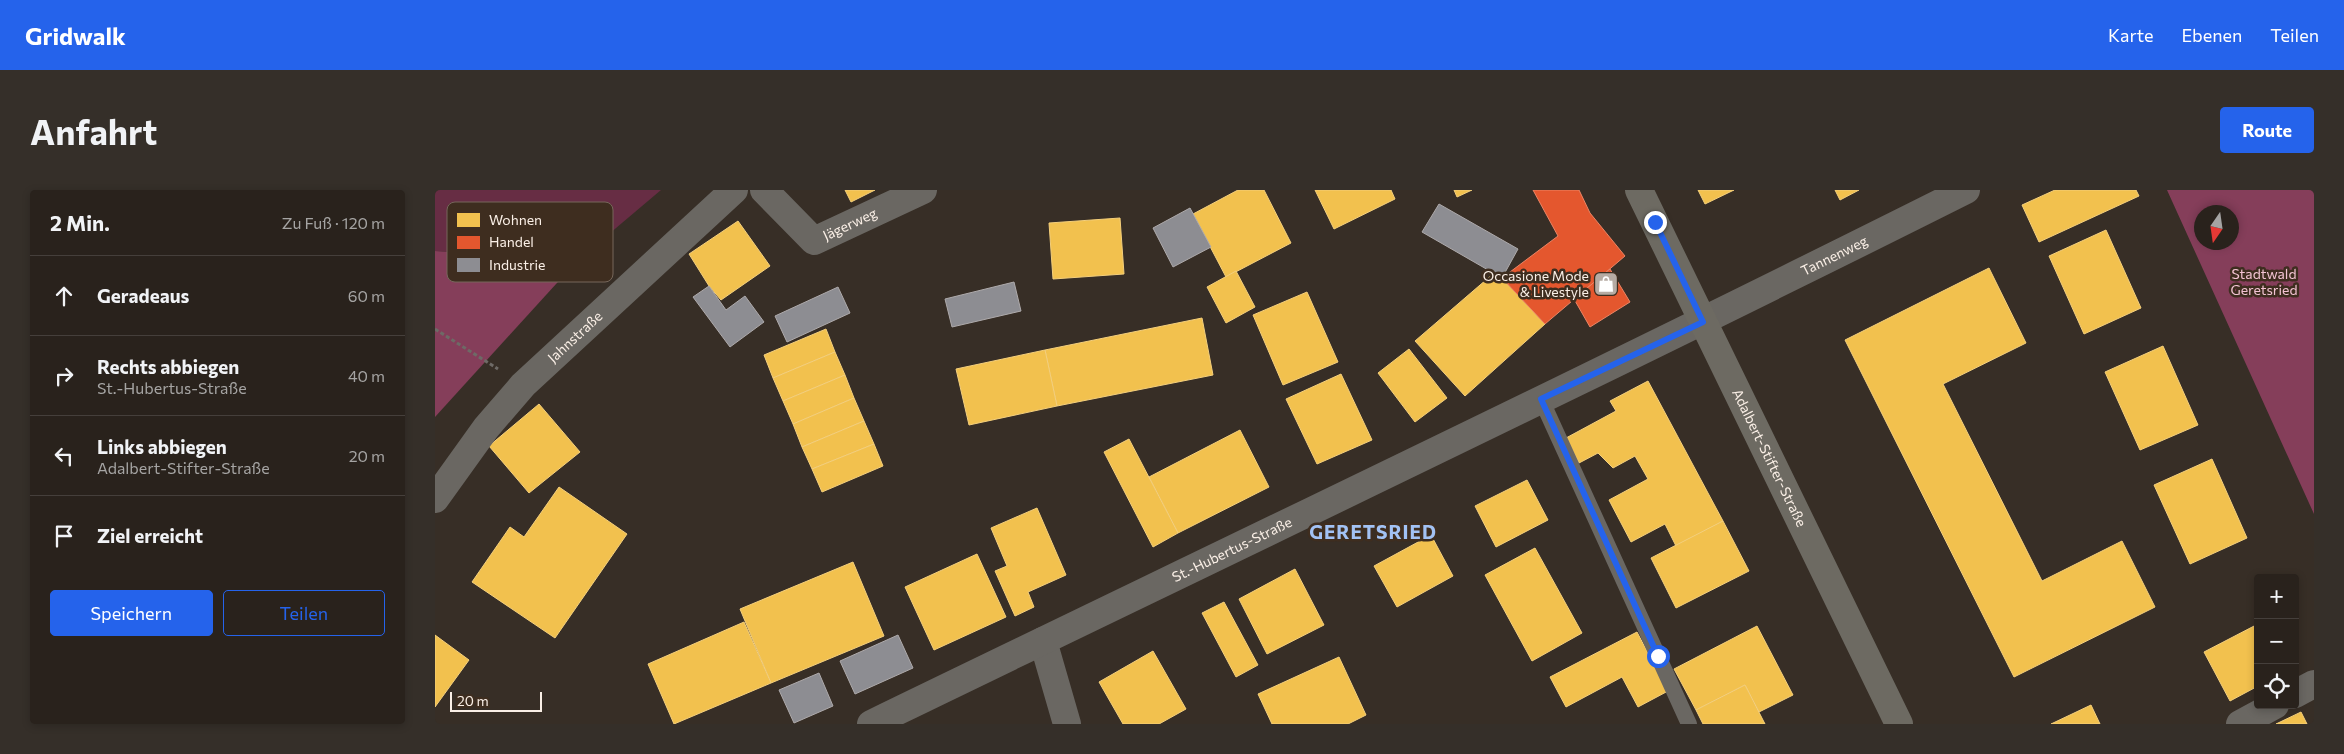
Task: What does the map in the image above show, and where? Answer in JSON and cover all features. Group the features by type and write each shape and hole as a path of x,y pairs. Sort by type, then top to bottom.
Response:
{"street":[{"name":"Jahnstraße","path":"435,499 486,428 523,385 733,190"},
{"name":"Jägerweg","path":"764,190 814,241 923,190"},
{"name":"Adalbert-Stifter-Straße","path":"1639,190 1899,724"},
{"name":"Tannenweg","path":"1703,322 1966,190"},
{"name":"St.-Hubertus-Straße","path":"871,724 1703,322"},
{"path":"1043,641 1067,724"},
{"path":"2299,692 2314,684"},
{"path":"2240,724 2268,709"}],"lane":[{"path":"1541,399 1689,724"}],"path":[{"path":"435,329 523,385"}],"shaded area":[{"path":"435,190 661,190 613,231 613,202 447,202 447,252 435,251"}],"green space":[{"name":"Stadtwald Geretsried","path":"2167,190 2314,190 2314,514 2194,250 2239,250 2239,205 2194,205 2194,250"},
{"path":"435,251 447,252 447,282 558,282 435,417"}],"building: Wohnen":[{"path":"845,190 875,190 851,202"},
{"path":"1238,190 1264,190 1291,243 1226,277 1193,214"},
{"path":"1315,190 1391,190 1395,199 1334,229"},
{"path":"1454,190 1472,190 1457,197"},
{"path":"1698,190 1734,190 1705,204"},
{"path":"1835,190 1859,190 1840,200"},
{"path":"2055,190 2136,190 2139,196 2039,242 2022,205"},
{"path":"1120,218 1124,274 1053,279 1049,223"},
{"path":"738,221 770,266 721,300 709,286 689,254"},
{"path":"2106,230 2141,308 2084,334 2049,256"},
{"path":"1989,268 2026,343 1943,384 2042,581 2122,541 2155,607 2014,677 1845,340"},
{"path":"1236,271 1255,307 1226,323 1207,287"},
{"path":"1494,273 1502,278 1545,324 1465,396 1415,341"},
{"path":"1307,292 1338,362 1283,385 1253,315"},
{"path":"1202,318 1213,375 1057,406 1045,350"},
{"path":"826,329 835,352 773,378 764,355"},
{"path":"2163,346 2198,425 2140,450 2105,372"},
{"path":"1409,349 1447,398 1415,422 1378,373"},
{"path":"1045,350 1057,406 969,425 956,369"},
{"path":"835,352 845,375 783,401 773,378"},
{"path":"1341,374 1372,440 1317,464 1286,399"},
{"path":"845,375 854,398 793,424 783,401"},
{"path":"1648,381 1723,521 1676,546 1665,524 1631,542 1609,500 1648,479 1635,456 1613,468 1598,453 1579,463 1566,438 1616,411 1610,401"},
{"path":"854,398 864,421 802,447 793,424"},
{"path":"539,404 580,452 529,493 489,446"},
{"path":"864,421 874,444 812,469 802,447"},
{"path":"1240,430 1269,487 1178,533 1149,477"},
{"path":"1129,439 1178,533 1153,547 1104,452"},
{"path":"874,444 883,466 822,492 812,469"},
{"path":"2212,459 2247,538 2190,564 2154,485"},
{"path":"1527,480 1548,520 1496,547 1475,506"},
{"path":"559,487 627,534 555,638 472,582 510,527 524,537"},
{"path":"1037,508 1066,575 1028,592 1034,607 1015,616 995,571 1007,566 991,528"},
{"path":"1723,521 1749,571 1676,608 1651,558"},
{"path":"1431,535 1453,576 1397,607 1374,566"},
{"path":"1535,548 1582,633 1532,661 1485,575"},
{"path":"977,554 1006,617 934,650 905,587"},
{"path":"853,562 884,636 771,683 740,609"},
{"path":"1295,569 1324,625 1267,654 1239,599"},
{"path":"1224,602 1258,665 1236,677 1202,613"},
{"path":"744,622 771,683 674,724 648,664"},
{"path":"1757,626 1793,695 1759,712 1745,685 1696,710 1674,669"},
{"path":"2254,626 2254,688 2230,701 2204,652"},
{"path":"1637,632 1668,691 1638,707 1622,677 1566,707 1550,677"},
{"path":"435,635 469,660 435,707"},
{"path":"1153,651 1186,709 1159,724 1123,724 1099,682"},
{"path":"1339,657 1366,715 1348,724 1272,724 1258,694"},
{"path":"1745,685 1765,724 1703,724 1696,710"},
{"path":"2091,705 2100,724 2051,724"},
{"path":"2301,712 2307,724 2276,724"}],"building: Handel":[{"path":"1533,190 1579,190 1590,213 1625,256 1545,324 1502,278 1558,236"},
{"name":"Occasione Mode & Livestyle","path":"1610,269 1630,302 1590,327 1574,299"}],"building: Industrie":[{"path":"1439,204 1518,249 1502,278 1422,232"},
{"path":"1190,208 1211,247 1173,267 1153,228"},
{"path":"1014,282 1021,311 952,327 945,299"},
{"path":"709,286 726,310 745,296 764,322 730,347 693,297"},
{"path":"838,287 850,313 787,342 775,316"},
{"path":"898,635 913,668 855,694 840,661"},
{"path":"819,673 833,706 794,723 779,690"}],"place":[{"name":"Occasione Mode & Livestyle","path":"1606,284"}],"district":[{"name":"GERETSRIED","path":"1373,532"}],"route":[{"path":"1655,222 1703,322 1541,399 1658,656"}]}
